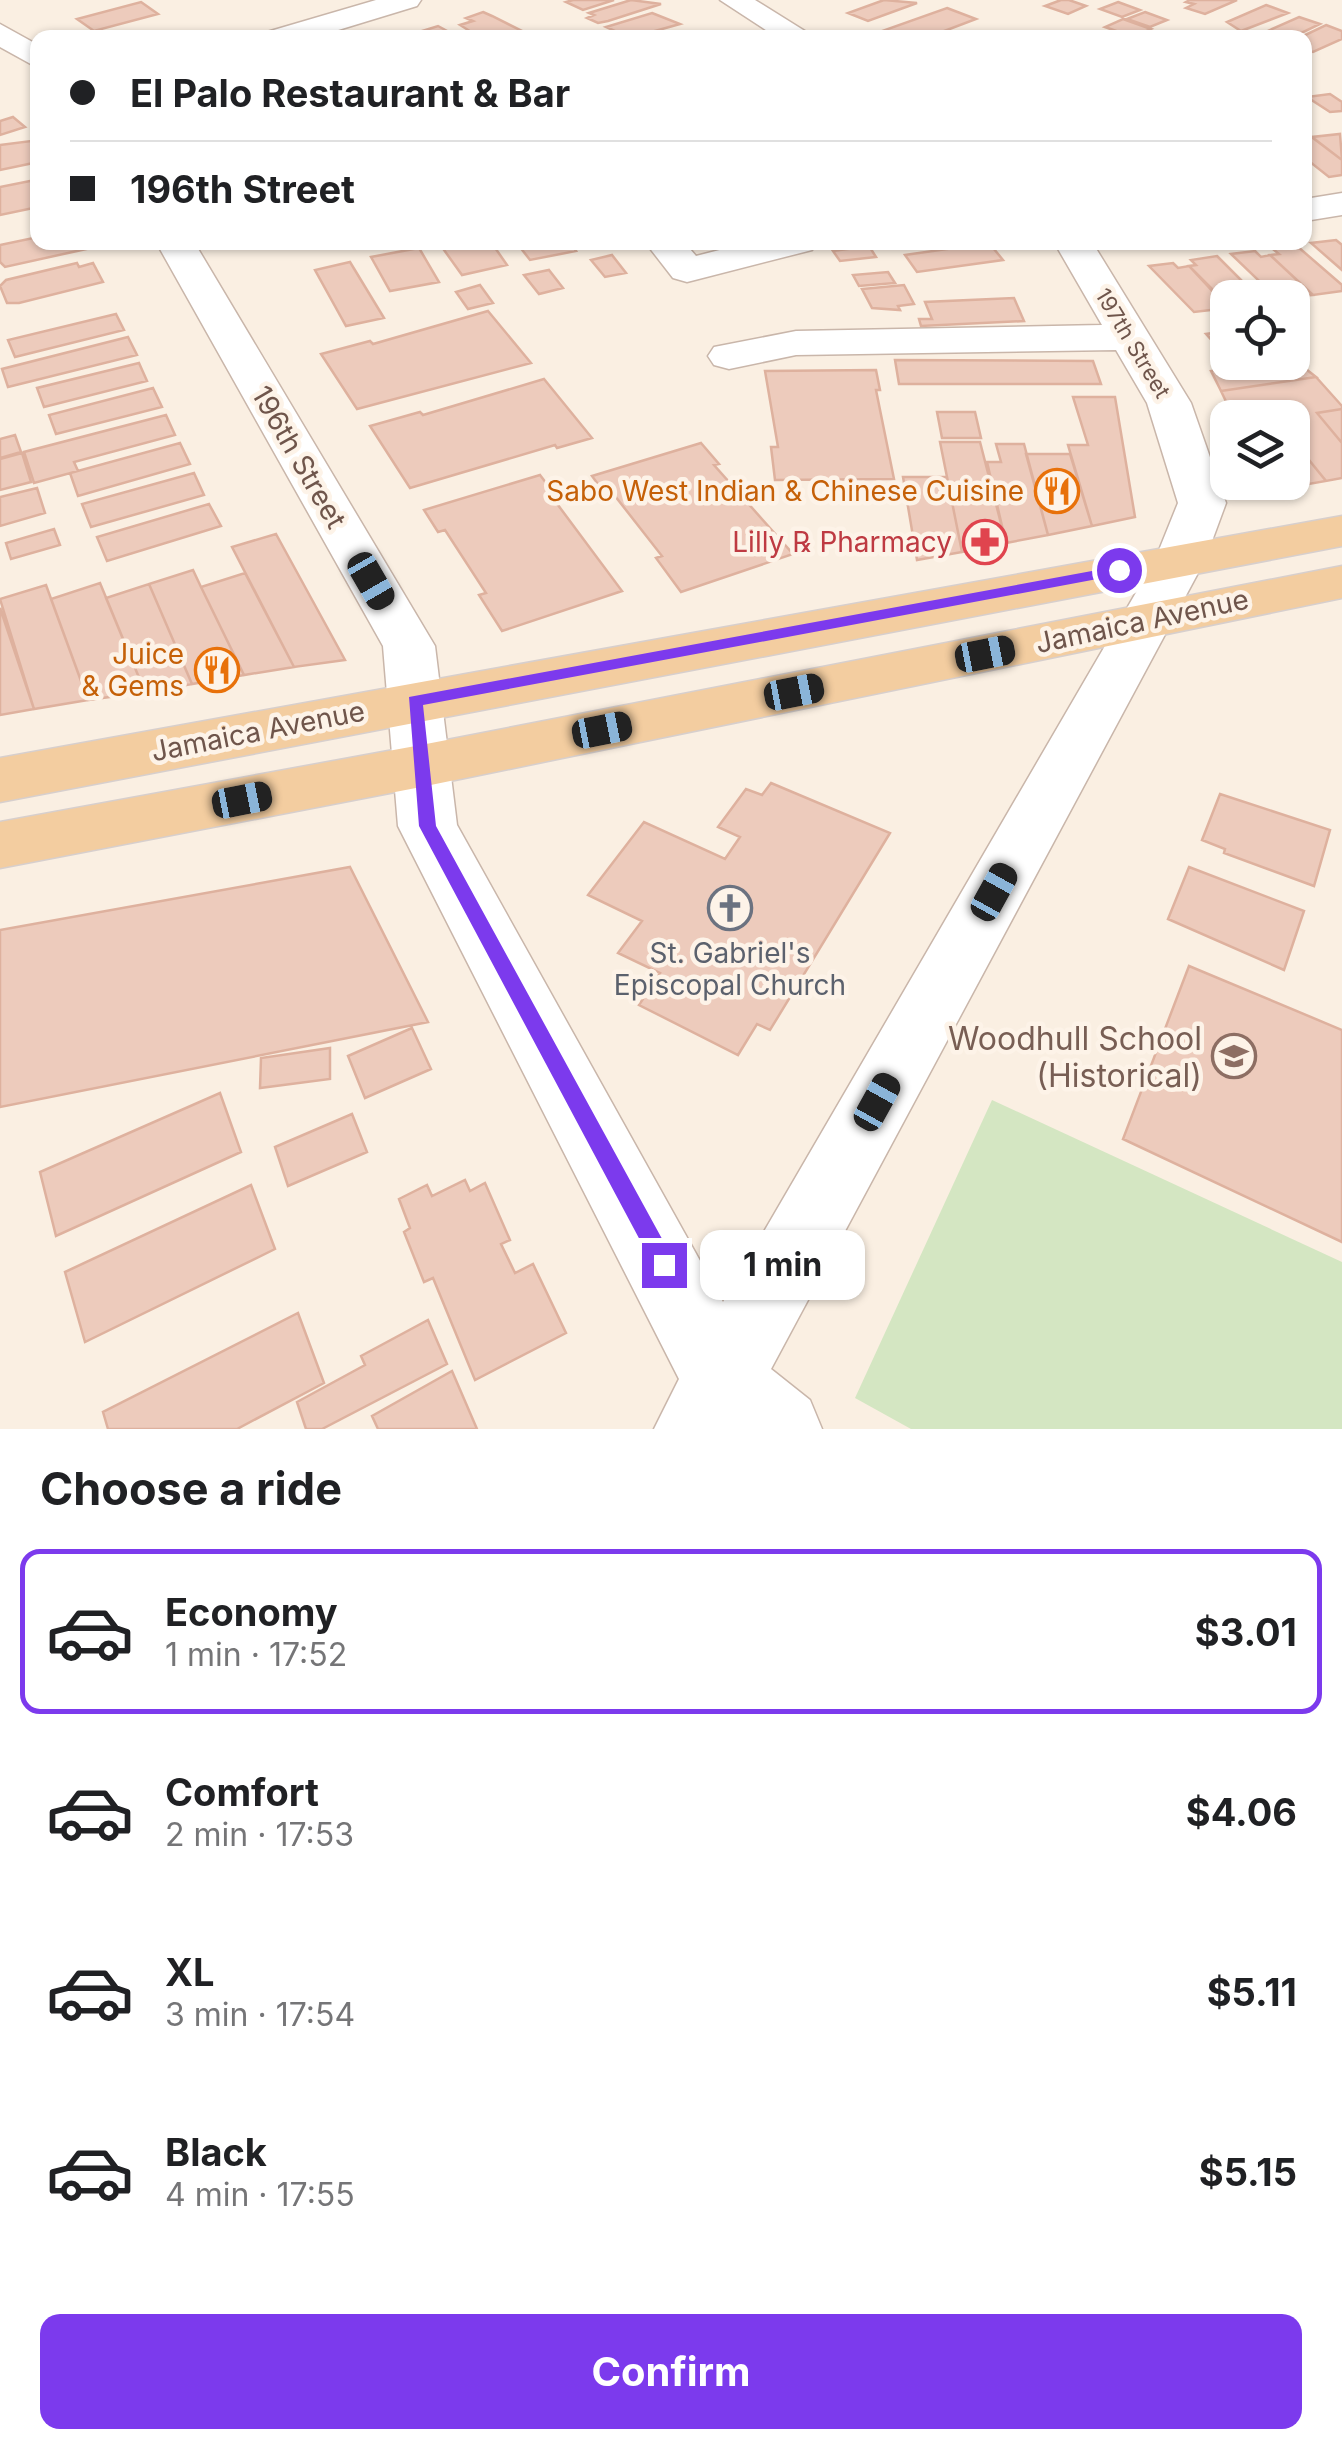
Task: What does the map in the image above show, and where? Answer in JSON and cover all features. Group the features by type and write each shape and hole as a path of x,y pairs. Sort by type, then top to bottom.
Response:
{"main road":[{"name":"Jamaica Avenue","path":"0,780 1342,530"},
{"name":"Jamaica Avenue","path":"0,845 421,766 1342,582"}],"street":[{"path":"305,30 407,0"},
{"path":"734,0 787,30"},
{"path":"0,33 30,54"},
{"path":"1312,209 1342,204"},
{"name":"196th Street","path":"191,250 409,646 428,826 651,1240 708,1405"},
{"path":"670,250 687,270 767,250"},
{"name":"197th Street","path":"708,1405 1180,560 1202,503 1169,403 1078,250"},
{"path":"728,356 796,342 1130,337"},
{"path":"708,1405 781,1429"}],"green space":[{"path":"992,1100 1342,1262 1342,1429 911,1429 855,1398"}],"building":[{"path":"614,0 583,10 566,2"},
{"path":"631,0 661,4 598,23 587,18 594,15 589,13"},
{"path":"884,0 917,3 868,21 848,13"},
{"path":"1061,0 1086,6 1068,14 1045,6"},
{"path":"1237,0 1205,14 1186,8 1194,4 1186,2"},
{"path":"141,2 158,14 98,30 77,19"},
{"path":"1118,2 1140,10 1122,17 1100,9"},
{"path":"1266,5 1288,13 1244,30 1227,22"},
{"path":"947,8 976,19 947,30 885,30"},
{"path":"483,12 520,30 468,30 460,25 473,21 466,18"},
{"path":"1145,12 1167,20 1150,27 1127,19"},
{"path":"652,13 680,24 659,30 606,27"},
{"path":"1299,17 1320,24 1308,30 1270,30"},
{"path":"1123,19 1151,29 1113,30 1105,27"},
{"path":"1326,25 1342,31 1342,39 1313,52 1312,32"},
{"path":"1330,94 1342,102 1342,111 1330,112 1312,96"},
{"path":"13,117 25,127 0,135 0,121"},
{"path":"1340,134 1342,160 1312,137"},
{"path":"1312,137 1342,160 1342,175 1329,177 1312,164"},
{"path":"30,141 30,164 0,170 0,145"},
{"path":"30,181 30,209 0,215 0,187"},
{"path":"30,239 30,250 82,250 5,267 0,262 0,245"},
{"path":"1336,240 1342,245 1342,270 1312,244"},
{"path":"420,250 439,282 390,291 371,257"},
{"path":"444,250 497,250 507,265 462,275"},
{"path":"522,250 576,251 530,260"},
{"path":"872,250 876,257 840,261 833,251"},
{"path":"940,250 995,250 1003,260 917,272 905,255"},
{"path":"1274,250 1302,250 1342,285 1342,291 1313,295 1310,280 1297,280 1270,255 1279,254"},
{"path":"1255,251 1261,257 1270,255 1297,280 1258,280 1231,254"},
{"path":"612,255 626,273 605,277 591,260"},
{"path":"1217,256 1241,280 1210,280 1210,287 1189,266 1196,265 1191,260"},
{"path":"350,262 384,318 346,326 315,270"},
{"path":"77,263 79,267 93,263 103,282 7,303 0,286 6,280"},
{"path":"1149,266 1189,266 1210,289 1210,310 1194,312"},
{"path":"549,270 563,288 539,294 524,275"},
{"path":"888,272 895,283 859,286 853,275"},
{"path":"480,285 493,303 468,309 456,292"},
{"path":"904,285 914,304 898,306 900,310 872,308 862,289"},
{"path":"1014,298 1024,321 921,326 919,319 932,319 925,302"},
{"path":"488,311 531,363 357,409 321,354 370,341 373,344"},
{"path":"116,314 124,330 15,357 8,340"},
{"path":"128,337 137,355 8,387 2,369"},
{"path":"895,360 1093,361 1101,384 899,384"},
{"path":"139,363 147,381 44,407 37,388"},
{"path":"876,370 880,390 876,390 894,479 775,480 771,447 778,447 765,371"},
{"path":"1316,377 1342,406 1317,413 1342,443 1342,478 1326,481 1310,461 1310,400 1225,400 1221,391"},
{"path":"544,379 592,438 557,448 555,445 410,488 370,426 420,412 423,415"},
{"path":"1216,380 1296,380 1221,391"},
{"path":"153,388 162,407 56,434 49,415"},
{"path":"1073,397 1115,397 1135,517 1092,526 1068,445 1088,445"},
{"path":"1342,409 1342,443 1317,413"},
{"path":"937,412 975,412 981,438 942,438"},
{"path":"166,415 175,435 74,462 78,471 34,483 24,452"},
{"path":"15,435 21,452 0,458 0,439"},
{"path":"940,442 980,442 1006,543 962,552"},
{"path":"180,443 190,464 78,496 70,473"},
{"path":"701,443 719,464 714,465 793,554 681,592 656,558 662,556 615,496 608,498 592,476"},
{"path":"996,444 1024,444 1048,535 1006,543 987,462 1001,462"},
{"path":"22,453 31,482 0,490 0,459"},
{"path":"1026,454 1070,454 1092,526 1048,535"},
{"path":"1310,461 1326,481 1310,484"},
{"path":"194,473 204,495 91,527 82,504"},
{"path":"540,475 622,591 502,631 479,595 486,593 445,530 438,532 424,510"},
{"path":"903,477 947,477 962,552 917,560"},
{"path":"37,488 45,513 0,526 0,497"},
{"path":"209,504 221,526 107,561 97,537"},
{"path":"54,529 60,545 11,559 6,543"},
{"path":"276,534 345,660 294,667 232,547"},
{"path":"193,570 244,675 192,684 149,584"},
{"path":"245,573 294,667 244,675 201,587"},
{"path":"100,583 145,692 88,700 51,599"},
{"path":"149,584 192,684 145,692 106,598"},
{"path":"46,585 88,700 34,709 0,599"},
{"path":"0,608 34,709 0,715"},
{"name":"St. Gabriel's Episcopal Church","path":"771,783 890,833 770,1030 757,1024 738,1055 639,1005 660,973 618,953 642,921 588,895 644,822 725,859 740,837 718,827 746,789 762,795"},
{"path":"1220,794 1330,830 1314,886 1224,853 1225,849 1202,840"},
{"path":"350,867 428,1022 0,1107 0,930"},
{"path":"1189,867 1304,911 1284,970 1168,919"},
{"path":"1189,966 1342,1030 1342,1242 1123,1139"},
{"path":"412,1028 431,1069 365,1098 348,1056"},
{"path":"330,1048 330,1079 260,1088 261,1058"},
{"path":"220,1093 241,1152 56,1236 40,1172"},
{"path":"352,1114 367,1152 288,1186 275,1147"},
{"path":"465,1180 470,1191 485,1183 510,1240 501,1244 515,1273 533,1264 566,1333 475,1380 433,1278 424,1282 404,1232 410,1228 399,1199 427,1185 432,1196"},
{"path":"251,1185 275,1249 85,1342 65,1272"},
{"path":"298,1313 324,1383 237,1429 108,1429 103,1412"},
{"path":"428,1320 447,1364 322,1429 306,1429 297,1402 365,1365 361,1356"},
{"path":"452,1371 477,1429 378,1429 372,1416"}],"place":[{"name":"Sabo West Indian & Chinese Cuisine","path":"1057,491"},
{"name":"Lilly ℞ Pharmacy","path":"985,542"},
{"name":"Juice & Gems","path":"217,670"},
{"name":"St. Gabriel's Episcopal Church","path":"730,908"},
{"name":"Woodhull School (Historical)","path":"1234,1056"}],"route":[{"path":"664,1265 428,826 414,701 1119,570"}]}
